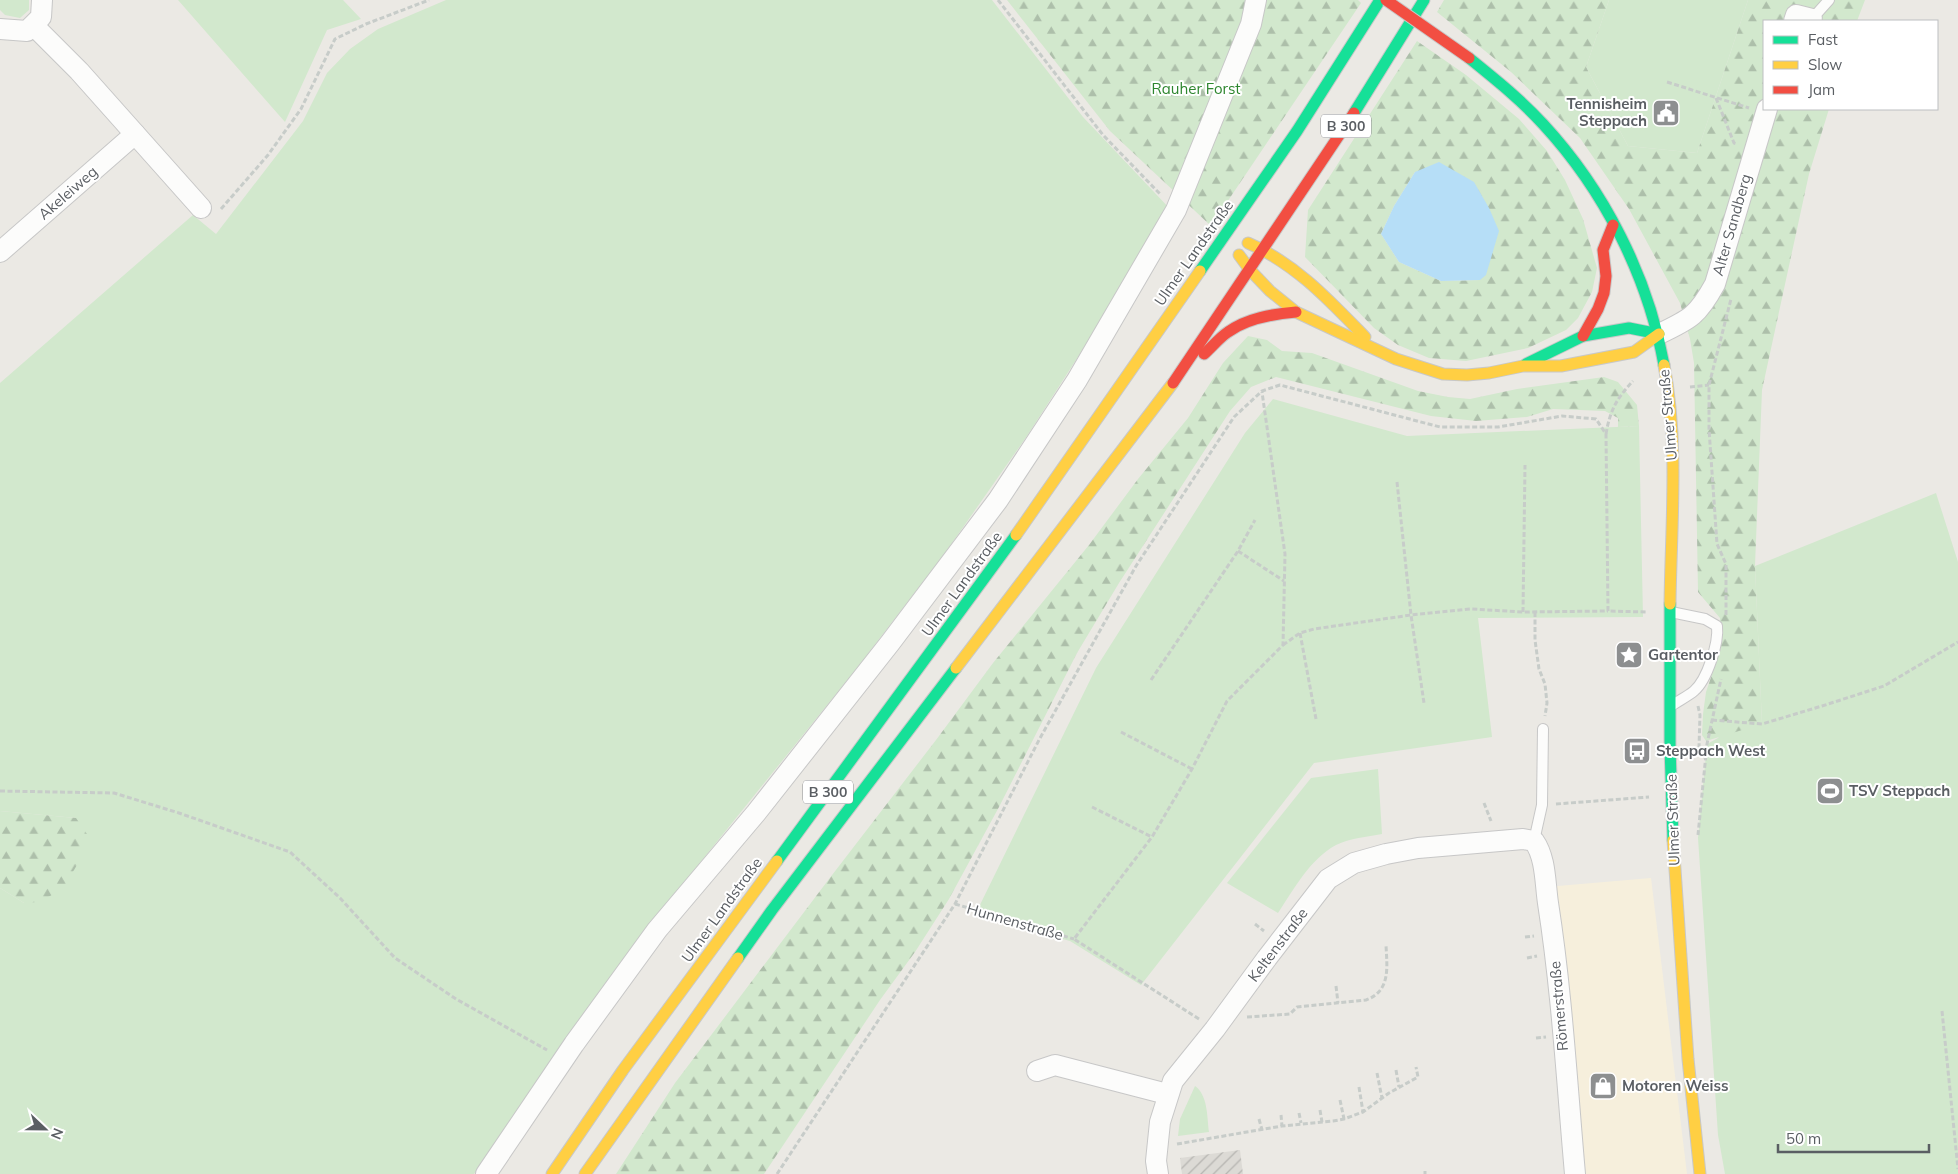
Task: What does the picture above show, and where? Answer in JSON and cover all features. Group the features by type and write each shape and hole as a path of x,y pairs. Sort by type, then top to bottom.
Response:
{"main road":[{"name":"Ulmer Landstraße","path":"552,1174 623,1070 1003,554 1297,131 1380,0"},
{"name":"Ulmer Straße","path":"1386,0 1501,83 1551,132 1593,188 1667,330 1666,372 1673,480 1670,612 1670,751 1675,892 1692,1114 1700,1174"},
{"name":"B 300","path":"584,1174 772,910 1173,382 1347,123 1424,0"},
{"path":"1583,336 1598,309 1604,293 1606,276 1603,250 1613,225"},
{"path":"1225,235 1264,249 1299,273 1375,348"},
{"path":"1225,235 1250,270 1270,291 1296,312 1420,368 1443,374 1467,375 1489,373 1523,366 1561,366 1634,352 1667,330"},
{"path":"1173,382 1230,331 1252,320 1274,314 1296,312"},
{"path":"1523,366 1583,336 1629,328 1667,330"}],"street":[{"path":"0,29 27,31 34,26 40,17 42,0"},
{"path":"486,1174 563,1060 657,930 756,813 890,643 998,500 1077,380 1176,210 1251,24 1256,0"},
{"path":"34,26 79,71 201,208"},
{"name":"Alter Sandberg","path":"1667,330 1685,322 1703,306 1715,284 1759,109"},
{"name":"Akeleiweg","path":"0,252 135,134"},
{"name":"Keltenstraße","path":"1158,1174 1156,1147 1167,1094 1173,1080 1229,1011 1328,879 1354,863 1418,848 1523,839 1534,841"},
{"name":"Römerstraße","path":"1534,841 1540,850 1553,934 1575,1174"},
{"path":"1037,1071 1055,1065 1167,1094"}],"lane":[{"path":"1803,20 1829,0"},
{"path":"1670,612 1711,622 1717,626 1718,637 1712,659 1695,690 1671,706"},
{"path":"1534,841 1542,805 1543,729"}],"path":[{"path":"201,208 211,218 268,155 301,110 335,40 366,24 429,0"},
{"path":"998,0 1103,135 1176,210"},
{"path":"1667,82 1716,98 1759,109"},
{"path":"1716,98 1734,143"},
{"path":"1608,611 1606,434 1609,415 1624,391 1633,381"},
{"path":"777,1174 955,904 1039,740 1136,566 1234,418 1262,391 1280,385 1440,427 1498,428 1562,416 1596,419 1606,434"},
{"path":"1262,391 1285,554 1283,645"},
{"path":"1524,465 1524,612"},
{"path":"1397,482 1411,615 1424,703"},
{"path":"1151,680 1238,551 1255,520"},
{"path":"1238,551 1284,581"},
{"path":"1074,939 1152,837 1192,769 1227,701 1283,645 1300,633 1314,629 1411,615 1471,609 1524,612 1670,612"},
{"path":"1535,612 1538,668 1545,684 1547,702 1543,729"},
{"path":"1300,633 1316,719"},
{"path":"1712,720 1762,724 1884,686 1958,642"},
{"path":"1121,732 1192,769"},
{"path":"0,790 114,793 179,813 290,852 340,898 396,958 456,999 563,1060"},
{"path":"1542,805 1702,795"},
{"path":"1092,807 1152,837"},
{"name":"Hunnenstraße","path":"955,904 1074,939 1215,1029"},
{"path":"1229,1011 1240,1018 1290,1014 1297,1007 1366,1000 1379,993 1387,975 1386,945"},
{"path":"1336,986 1338,1003"},
{"path":"1942,1011 1958,1169"},
{"path":"1156,1147 1301,1123 1344,1119 1363,1112 1399,1087 1418,1078 1416,1067"},
{"path":"1396,1070 1399,1087"},
{"path":"1377,1073 1382,1098"},
{"path":"1359,1087 1363,1112"},
{"path":"1340,1100 1344,1119"},
{"path":"1320,1110 1322,1122"},
{"path":"1299,1113 1301,1123"},
{"path":"1281,1115 1282,1126"},
{"path":"1259,1119 1262,1130"}],"shaded area":[{"path":"1651,878 1687,1174 1575,1174 1546,887"},
{"path":"1240,1150 1243,1174 1182,1174 1180,1158"}],"green space":[{"path":"0,0 29,0 29,10 20,18 5,15 0,10"},
{"path":"178,0 343,0 361,19 327,30 285,122"},
{"path":"446,0 992,0 1083,117 1172,211 1027,436 945,553 857,668 674,895 558,1053 474,1174 0,1174 0,888 24,903 76,818 0,811 0,383 193,215 216,234 303,121 327,73 350,49 378,29"},
{"name":"Rauher Forst","path":"1007,0 1358,0 1361,3 1211,226 1110,131"},
{"path":"1444,0 1609,0 1586,67 1628,146 1697,153 1748,0 1865,0 1857,20 1763,20 1763,110 1829,110 1809,174 1762,390 1755,566 1762,724 1706,741 1702,735 1706,692 1721,648 1720,618 1698,592 1694,363 1690,339 1680,303 1629,209 1580,138 1511,72 1437,12"},
{"path":"1609,0 1748,0 1697,153 1628,146 1586,67"},
{"path":"1417,41 1466,75 1519,119 1547,151 1565,180 1583,219 1597,268 1592,292 1578,318 1566,330 1528,348 1466,361 1429,358 1398,345 1374,328 1305,257 1308,210","holes":["1415,172 1480,280 1441,281 1399,262 1381,234 1394,206"]},
{"path":"1248,336 1267,340 1282,351 1312,353 1418,391 1448,397 1470,399 1517,389 1604,377 1618,382 1637,405 1639,426 1618,427 1618,418 1605,411 1553,409 1527,417 1476,421 1431,416 1276,377 1251,387 1230,411 1119,583 1077,653 999,807 949,899 764,1174 616,1174 675,1083 993,663 1089,545 1138,479 1188,418 1223,363"},
{"path":"1273,399 1407,436 1639,426 1643,617 1478,618 1492,737 1314,763 1141,985 1070,941 975,915 1096,668 1245,433"},
{"name":"TSV Steppach","path":"1936,493 1958,562 1958,1174 1725,1174 1718,1135 1698,838 1707,744 1718,738 1727,723 1762,724 1755,566"},
{"path":"1378,769 1382,834 1347,841 1327,851 1310,866 1278,913 1227,883 1311,778"},
{"path":"0,811 76,818 89,837 77,865 62,890 38,902 24,903 0,888"},
{"path":"1195,1086 1205,1101 1209,1132 1178,1136 1180,1119"}],"water":[{"path":"1439,162 1474,182 1489,208 1499,231 1486,275 1480,280 1441,281 1399,262 1381,234 1394,206 1415,172"}],"traffic: fast":[{"path":"1200,271 1297,131 1380,0"},
{"path":"1354,113 1424,0"},
{"path":"1469,58 1543,124 1565,150 1604,206 1635,267 1657,332 1664,365"},
{"path":"1526,364 1583,336 1629,328 1659,334"},
{"path":"777,861 1016,535"},
{"path":"1670,604 1670,746 1673,840"},
{"path":"738,958 772,910 956,668"}],"traffic: slow":[{"path":"1248,243 1297,272 1365,337"},
{"path":"1239,255 1270,291 1296,312 1396,359 1443,374 1467,375 1489,373 1523,366 1561,366 1634,352 1659,334"},
{"path":"1016,535 1200,271"},
{"path":"1664,365 1669,394 1673,454 1670,604"},
{"path":"956,668 1173,383"},
{"path":"1673,840 1688,1059 1700,1174"},
{"path":"552,1174 623,1070 777,861"},
{"path":"585,1174 738,958"}],"traffic: jam":[{"path":"1386,0 1469,58"},
{"path":"1173,383 1354,113"},
{"path":"1583,336 1598,309 1604,293 1606,276 1603,250 1613,225"},
{"path":"1204,354 1225,334 1243,323 1269,316 1296,312"}],"place":[{"name":"Tennisheim Steppach","path":"1666,113"},
{"name":"Gartentor","path":"1629,655"},
{"name":"Steppach West","path":"1637,751"},
{"name":"TSV Steppach","path":"1830,791"},
{"name":"Motoren Weiss","path":"1603,1086"}]}
